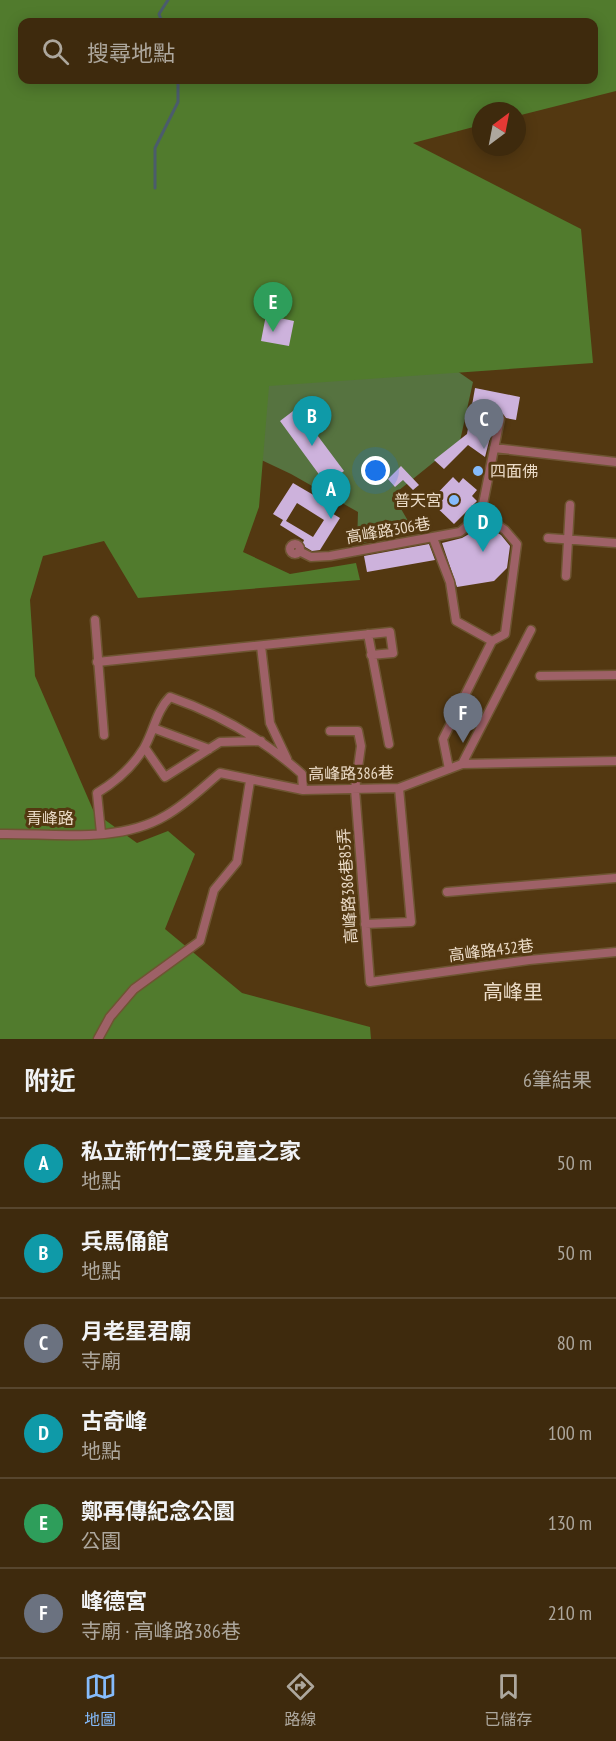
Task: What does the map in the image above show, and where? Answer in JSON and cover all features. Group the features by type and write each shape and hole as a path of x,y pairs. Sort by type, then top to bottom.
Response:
{"street":[{"path":"449,769 443,739 492,641 505,634 517,544 505,530 481,514 500,419"},
{"path":"495,448 616,462"},
{"path":"566,576 570,505"},
{"name":"高峰路306巷","path":"299,551 311,557 330,556 434,538 460,532 481,514"},
{"path":"434,538 450,582 456,621 492,641"},
{"path":"548,538 616,543"},
{"path":"95,620 105,735"},
{"path":"462,764 531,630"},
{"path":"97,662 390,632 393,653 371,655"},
{"path":"368,634 389,744"},
{"path":"261,646 270,723 289,762"},
{"path":"540,676 616,675"},
{"path":"101,833 97,793 122,778 145,748 163,704 170,697 228,721 261,741 302,774 303,790"},
{"path":"153,728 209,749"},
{"name":"高峰路386巷85弄","path":"330,731 358,731 361,746 355,789 370,982"},
{"path":"145,748 165,777 220,742 261,741"},
{"name":"高峰路386巷","path":"101,833 133,829 164,817 220,773 250,781 303,790 399,788 462,764 616,761"},
{"path":"98,1039 110,1017 134,989 200,941 214,890 237,862 250,781"},
{"path":"365,924 411,922 399,788"},
{"name":"青峰路","path":"0,834 101,833"},
{"path":"447,892 616,878"},
{"name":"高峰路432巷","path":"370,982 530,960 616,952"}],"green space":[{"path":"0,0 616,0 616,91 526,114 526,102 472,102 472,127 413,143 581,229 593,363 269,386 259,507 243,552 290,574 356,563 360,580 138,598 104,541 43,556 30,600 35,676 94,812 137,843 168,831 195,854 165,929 242,993 370,1027 371,1039 0,1039"},
{"path":"284,252 473,382 460,441 393,495 415,533 357,544 358,512 291,474 129,397"}],"building":[{"path":"266,315 294,321 289,346 261,341"},
{"path":"475,388 520,397 516,420 506,418 502,413 496,414 485,457 468,445 444,469 434,460 467,434"},
{"path":"297,408 344,471 326,484 280,421"},
{"path":"401,466 419,485 413,490 403,480 395,487 388,479"},
{"name":"普天宮","path":"453,477 459,483 463,478 477,490 472,496 477,501 454,524 430,501"},
{"path":"293,483 334,507 330,512 340,518 320,550 312,551 302,545 304,540 280,525 283,520 273,514","holes":["297,503 324,520 313,537 286,521"]},
{"path":"485,525 501,535 510,546 507,568 494,581 457,587 442,543 462,538"},
{"path":"429,544 435,560 367,572 364,556"}],"waterway":[{"path":"160,18 159,14 168,0"},
{"path":"155,188 155,148 178,102 178,84"}],"place":[{"name":"鄭再傳紀念公園","path":"273,332"},
{"name":"兵馬俑館","path":"312,446"},
{"name":"月老星君廟","path":"484,449"},
{"name":"四面佛","path":"478,471"},
{"name":"普天宮","path":"454,500"},
{"name":"私立新竹仁愛兒童之家","path":"331,519"},
{"name":"古奇峰","path":"483,552"},
{"name":"峰德宮","path":"463,743"}],"district":[{"name":"高峰里","path":"513,992"}]}
